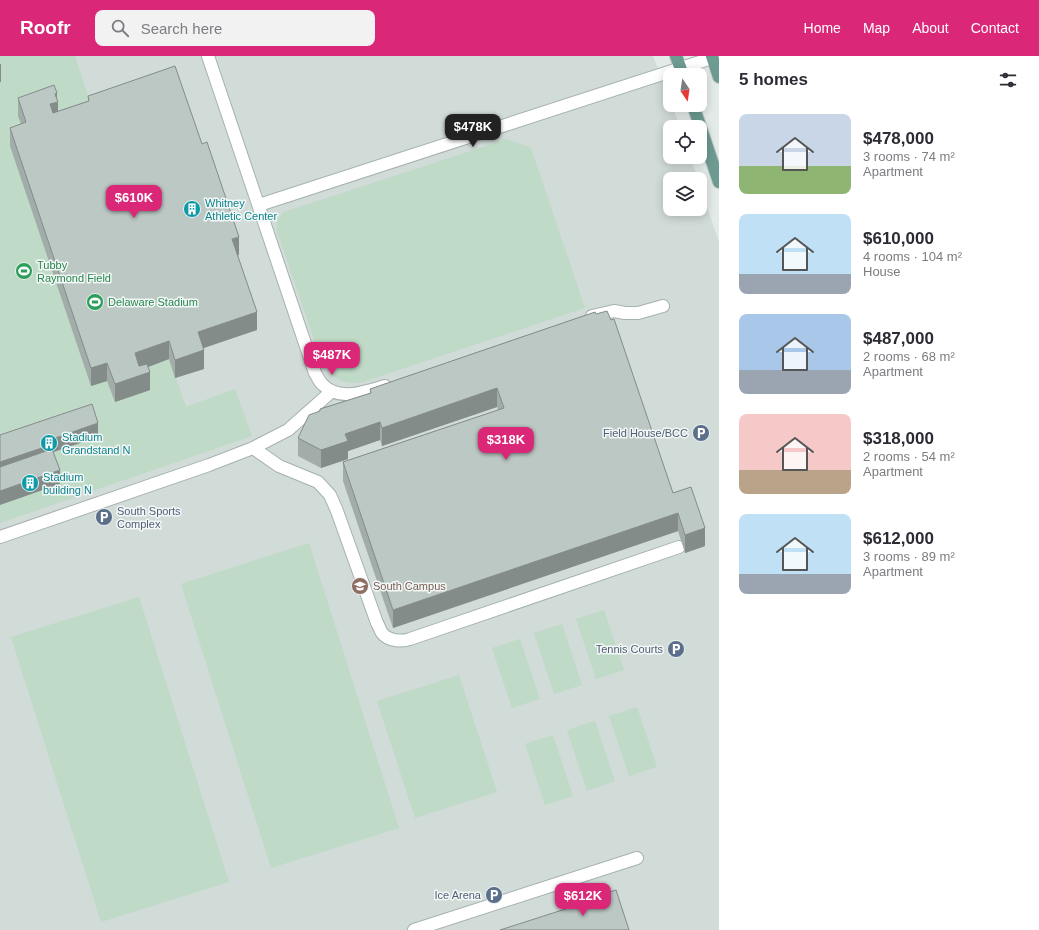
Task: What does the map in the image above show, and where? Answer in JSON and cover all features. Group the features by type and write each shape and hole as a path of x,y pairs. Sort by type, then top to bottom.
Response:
{"main road":[{"path":"676,56 680,68"},
{"path":"714,57 719,77"},
{"path":"695,112 719,182"}],"street":[{"path":"208,56 315,373 322,384 332,391 343,394 361,393 399,381"},
{"path":"691,68 714,57"},
{"path":"259,205 663,78"},
{"path":"580,321 614,311 638,313 663,306"},
{"path":"0,537 209,465 253,448 288,430 332,391"},
{"path":"253,448 279,466 318,482 330,495 382,634 402,641 679,547"},
{"path":"414,930 637,858"}],"shaded area":[{"name":"South Campus","path":"0,56 653,56 663,82 663,112 675,112 677,120 663,120 663,164 693,164 695,172 663,172 663,216 707,216 707,207 719,242 719,930 0,930"}],"green space":[{"name":"Delaware Stadium","path":"0,56 75,56 157,320 186,407 235,389 252,436 0,523"},
{"path":"507,139 531,148 585,308 363,382 344,382 333,376 321,360 277,231 277,223 280,216 284,212"},
{"path":"309,543 399,828 271,868 181,584"},
{"path":"139,597 229,882 101,922 11,637"},
{"path":"604,610 624,670 596,679 576,619"},
{"path":"562,624 582,685 554,694 534,633"},
{"path":"520,639 540,699 512,708 492,648"},
{"path":"459,675 497,792 415,818 377,701"},
{"path":"637,707 657,767 629,776 609,716"},
{"path":"595,721 615,781 587,791 567,730"},
{"path":"553,735 573,796 545,805 525,744"}],"building":[{"path":"175,66 202,144 207,142 239,237 232,239 257,312 198,332 204,350 175,360 169,341 135,353 139,366 147,364 150,372 115,384 107,363 91,368 10,128 26,122 18,98 54,85 58,102 50,104 53,113 89,101 88,96"},
{"path":"607,311 611,320 614,319 673,493 691,487 705,528 685,535 678,513 393,610 343,462 504,408 497,388 382,428 380,422 345,434 348,441 321,450 298,438 309,415 320,411 320,409 371,393 370,389 595,312 596,314"},
{"path":"92,404 98,423 47,441 48,446 0,462 0,435"},
{"path":"52,449 60,470 0,491 0,467"},
{"path":"616,890 629,930 500,930 578,905 577,903"}],"place":[{"name":"Whitney Athletic Center","path":"192,209"},
{"name":"Tubby Raymond Field","path":"24,271"},
{"name":"Delaware Stadium","path":"95,302"},
{"name":"Field House/BCC","path":"701,433"},
{"name":"Stadium Grandstand N","path":"49,443"},
{"name":"Stadium building N","path":"30,483"},
{"name":"South Sports Complex","path":"104,517"},
{"name":"South Campus","path":"360,586"},
{"name":"Tennis Courts","path":"676,649"},
{"name":"Ice Arena","path":"494,895"}]}
